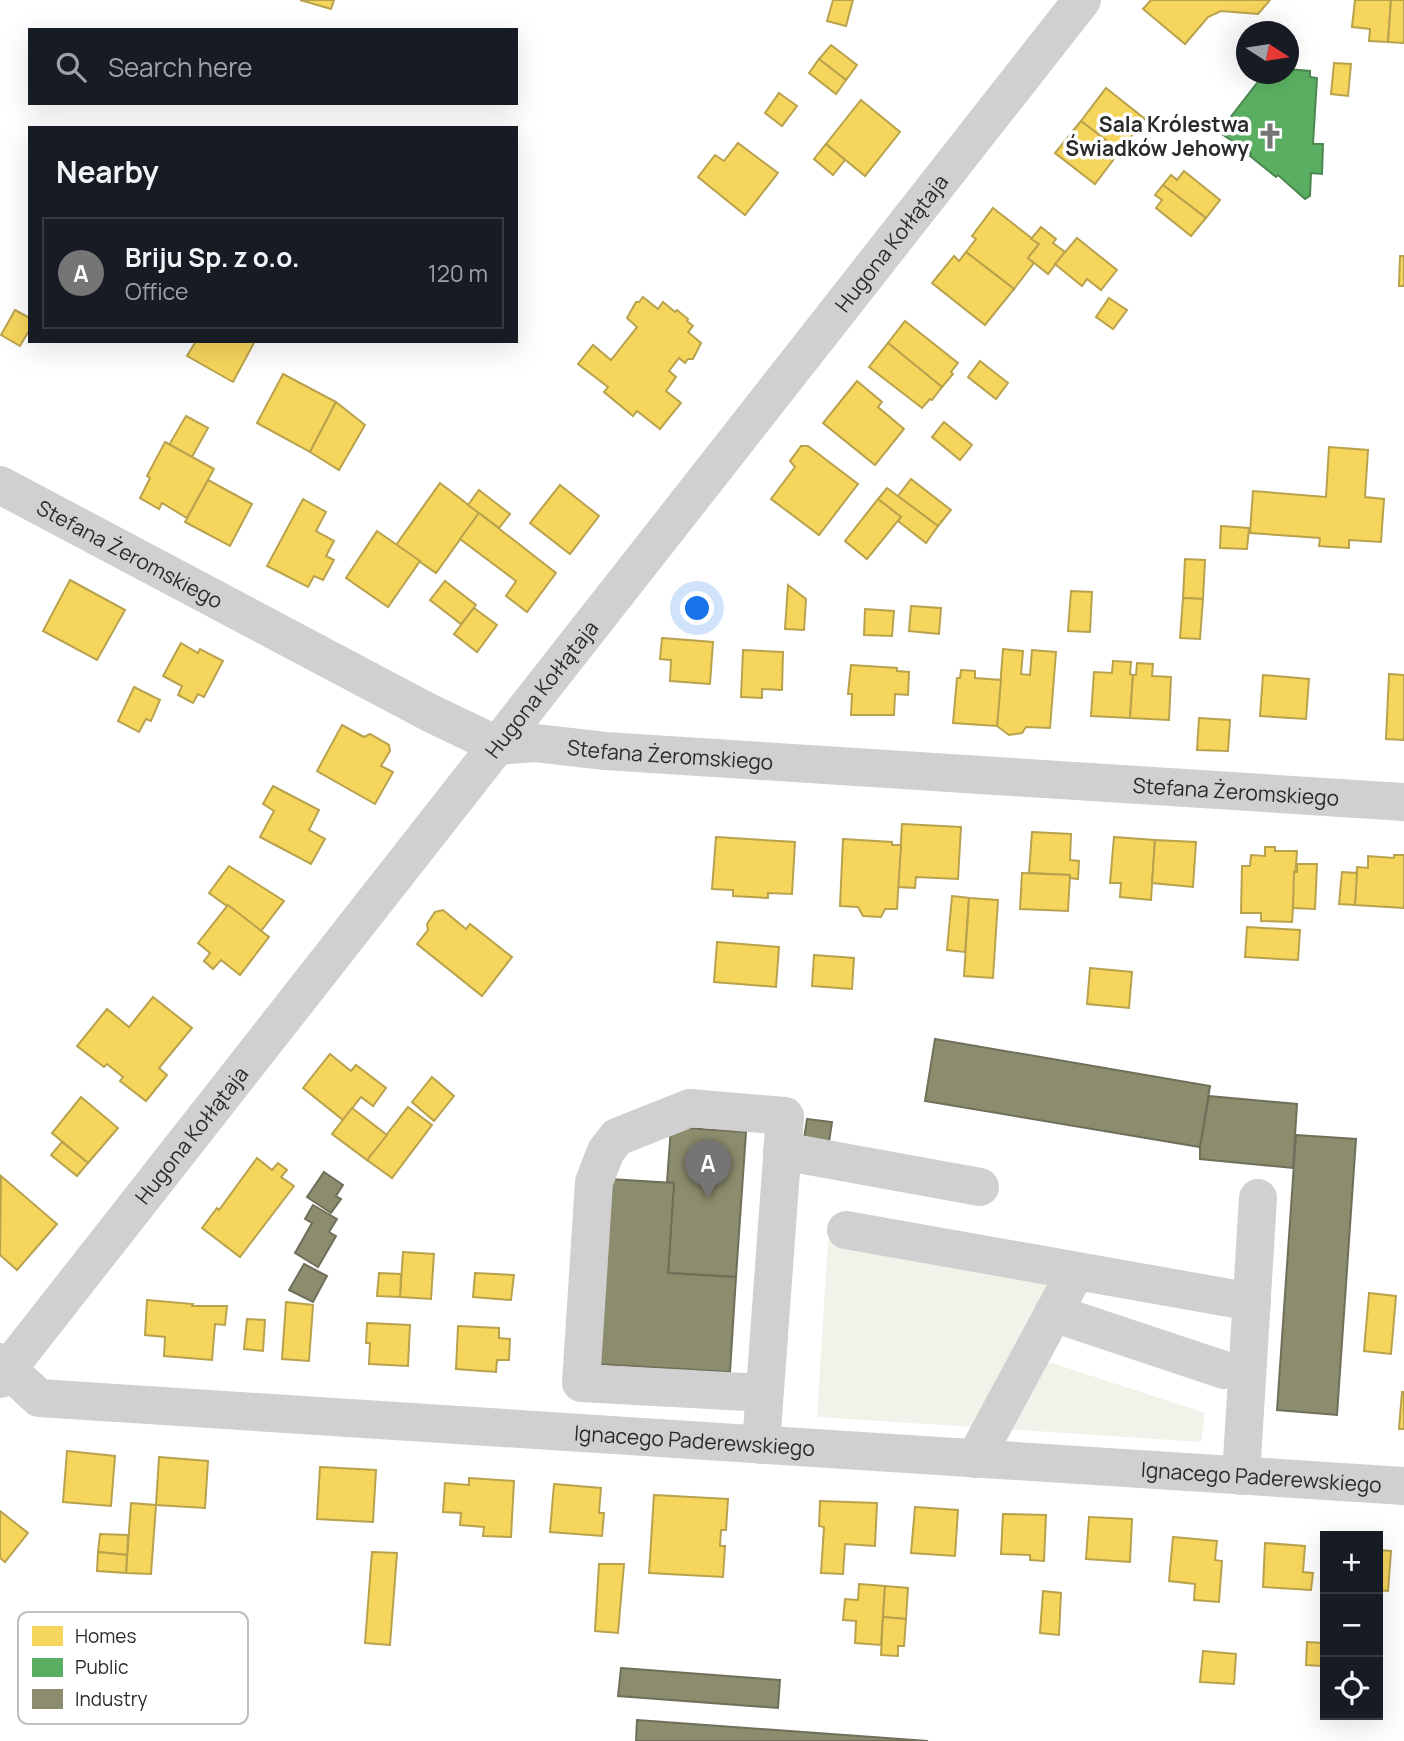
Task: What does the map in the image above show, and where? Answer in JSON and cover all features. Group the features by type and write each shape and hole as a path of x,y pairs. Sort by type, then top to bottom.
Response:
{"street":[{"name":"Hugona Kołłątaja","path":"3,1370 499,746 1082,0"},
{"name":"Stefana Żeromskiego","path":"0,485 418,707 499,746 535,743 605,751 1404,802"},
{"path":"761,1445 765,1393 782,1151 785,1116 690,1108 617,1137 606,1151 593,1182 581,1383 765,1393"},
{"path":"782,1151 979,1187"},
{"path":"1241,1476 1258,1198"},
{"path":"846,1230 1252,1302"},
{"path":"975,1459 1076,1271"},
{"path":"1053,1313 1224,1370"},
{"name":"Ignacego Paderewskiego","path":"3,1370 40,1398 1404,1486"}],"shaded area":[{"path":"828,1240 1060,1281 974,1427 817,1417"},
{"path":"1043,1360 1205,1413 1201,1442 1003,1429"}],"building: Homes":[{"path":"300,0 334,0 331,9"},
{"path":"833,0 853,0 846,26 827,21"},
{"path":"1151,0 1270,0 1258,14 1221,11 1208,17 1185,44 1143,9"},
{"path":"1355,0 1391,0 1388,42 1369,41 1370,29 1352,27"},
{"path":"1391,0 1404,0 1404,43 1388,42"},
{"path":"831,45 857,65 846,80 819,59"},
{"path":"819,59 846,80 836,94 809,73"},
{"path":"1334,63 1351,64 1348,96 1331,94"},
{"path":"1106,88 1145,119 1120,151 1081,121"},
{"path":"779,93 797,106 782,126 765,113"},
{"path":"861,100 900,132 865,176 826,144"},
{"path":"1081,121 1120,151 1095,184 1055,153"},
{"path":"738,143 778,173 745,215 698,177 715,155 724,161"},
{"path":"826,144 845,160 833,175 814,159"},
{"path":"1184,171 1220,200 1206,218 1163,185 1171,175 1177,180"},
{"path":"1163,185 1206,218 1191,236 1156,208 1162,200 1155,195"},
{"path":"993,208 1039,244 1028,258 1034,263 1014,289 966,252 976,239 972,236"},
{"path":"1041,227 1056,239 1053,243 1065,252 1048,274 1028,258 1039,244 1031,239"},
{"path":"1077,238 1117,270 1101,290 1087,279 1082,286 1055,264"},
{"path":"966,252 1014,289 985,325 932,283 954,256 959,261"},
{"path":"1400,256 1404,256 1404,286 1399,286"},
{"path":"643,297 658,309 663,302 675,312 677,310 693,326 688,332 701,343 693,359 688,359 685,363 679,358 669,371 676,377 666,391 681,403 660,429 637,411 633,416 604,392 608,387 578,364 593,345 611,360 637,327 627,318 636,302"},
{"path":"1109,298 1127,310 1113,329 1096,317"},
{"path":"15,310 28,317 28,332 20,346 1,335"},
{"path":"905,321 958,363 942,387 888,343"},
{"path":"195,343 254,343 233,382 187,356"},
{"path":"888,343 942,387 922,408 869,367"},
{"path":"980,361 1008,383 996,399 968,377"},
{"path":"283,374 336,402 310,452 257,423"},
{"path":"857,381 882,402 878,407 904,429 875,465 823,423"},
{"path":"336,402 365,425 339,470 310,452"},
{"path":"186,416 208,428 192,457 169,445"},
{"path":"944,422 972,445 960,460 932,437"},
{"path":"165,442 214,469 187,518 162,503 159,509 140,498 150,478 147,476"},
{"path":"801,446 808,446 858,484 819,535 771,499 795,467 790,461"},
{"path":"1329,447 1368,450 1365,497 1384,499 1381,542 1349,540 1349,548 1319,546 1320,538 1250,533 1253,491 1326,497"},
{"path":"911,479 951,510 938,526 898,496"},
{"path":"208,480 252,504 230,546 185,522"},
{"path":"440,483 479,513 436,573 396,545"},
{"path":"560,485 599,516 570,554 530,523"},
{"path":"887,488 938,526 926,543 898,521 901,517 878,499"},
{"path":"479,490 510,514 499,528 468,505"},
{"path":"303,499 326,512 316,531 334,541 326,556 334,560 323,580 314,576 308,587 267,566"},
{"path":"878,499 901,517 867,559 845,541"},
{"path":"479,513 556,573 527,612 506,596 516,581 460,539"},
{"path":"1221,526 1249,528 1247,549 1220,548"},
{"path":"377,531 420,561 388,607 346,578"},
{"path":"1185,559 1205,560 1203,599 1183,598"},
{"path":"70,580 125,610 97,660 43,631"},
{"path":"445,581 476,605 461,624 430,600"},
{"path":"788,585 806,599 804,630 785,629"},
{"path":"1071,591 1092,592 1090,632 1068,631"},
{"path":"1183,598 1203,599 1200,639 1180,638"},
{"path":"911,606 941,608 939,634 909,631"},
{"path":"474,608 497,625 477,652 454,634"},
{"path":"865,609 894,611 892,636 864,635"},
{"path":"662,638 713,642 710,684 670,681 671,660 660,659"},
{"path":"181,643 198,653 200,649 223,661 204,697 198,694 193,703 178,695 182,686 163,676"},
{"path":"1003,649 1023,651 1021,674 1030,675 1032,650 1056,652 1050,728 1026,727 1022,733 1009,735 997,726"},
{"path":"743,650 783,652 782,690 762,689 762,698 741,697"},
{"path":"1113,661 1131,662 1130,674 1133,675 1130,718 1091,716 1094,672 1112,673"},
{"path":"1137,663 1153,664 1152,676 1171,677 1169,720 1130,718 1133,675 1136,675"},
{"path":"851,665 897,668 897,671 909,672 908,695 895,694 894,715 851,715 852,694 848,694"},
{"path":"961,670 975,671 975,678 1001,680 997,726 953,723 957,678 960,678"},
{"path":"1389,674 1404,675 1404,740 1386,739"},
{"path":"1263,675 1309,679 1306,719 1260,716"},
{"path":"134,687 160,700 151,721 146,719 139,732 118,721"},
{"path":"1199,718 1230,720 1228,751 1197,750"},
{"path":"342,725 364,737 370,734 389,745 390,751 381,766 393,772 375,804 317,771"},
{"path":"273,786 319,810 309,830 325,839 311,864 260,837 274,811 263,804"},
{"path":"902,824 961,827 958,879 916,877 915,888 898,887"},
{"path":"1032,832 1071,834 1070,860 1079,861 1078,879 1070,878 1070,875 1029,873"},
{"path":"716,837 795,842 792,894 768,893 768,898 733,896 733,890 712,889"},
{"path":"1114,837 1155,840 1151,900 1120,897 1121,883 1110,883"},
{"path":"843,839 901,845 897,909 885,909 881,917 863,916 858,907 840,906"},
{"path":"1155,840 1196,842 1193,887 1152,883"},
{"path":"1265,847 1275,847 1275,851 1297,851 1292,922 1261,921 1261,913 1241,913 1242,866 1250,866 1251,855 1265,856"},
{"path":"1394,855 1404,855 1404,908 1355,905 1357,867 1368,868 1368,856 1394,858"},
{"path":"1297,864 1317,864 1315,909 1293,908 1294,872 1297,872"},
{"path":"229,866 284,901 261,931 209,893"},
{"path":"1342,872 1357,873 1355,905 1339,904"},
{"path":"1022,873 1070,875 1068,911 1020,909"},
{"path":"952,896 969,898 965,952 947,950"},
{"path":"969,898 998,900 993,978 964,976"},
{"path":"228,905 269,937 240,975 221,960 213,969 204,961 210,953 198,943"},
{"path":"443,910 466,929 470,924 512,957 482,996 417,944 428,930 427,924 435,912"},
{"path":"1247,927 1300,930 1298,960 1245,957"},
{"path":"717,942 779,947 776,987 714,982"},
{"path":"814,955 854,958 852,989 812,986"},
{"path":"1090,968 1132,972 1129,1008 1087,1004"},
{"path":"153,997 192,1028 159,1068 167,1075 146,1101 120,1081 123,1077 107,1064 104,1067 77,1046 107,1009 129,1027"},
{"path":"330,1054 351,1071 356,1065 386,1088 373,1106 361,1097 343,1120 303,1088"},
{"path":"432,1077 454,1096 434,1121 412,1102"},
{"path":"81,1097 118,1128 88,1163 52,1133"},
{"path":"408,1107 432,1125 392,1178 367,1160"},
{"path":"352,1108 387,1135 367,1160 332,1134"},
{"path":"62,1142 88,1163 77,1176 51,1155"},
{"path":"257,1158 272,1170 278,1163 287,1170 281,1177 294,1186 240,1257 202,1228 217,1208 219,1210"},
{"path":"1,1176 57,1224 17,1270 0,1255"},
{"path":"403,1252 434,1254 431,1299 400,1297"},
{"path":"379,1273 401,1274 400,1297 377,1296"},
{"path":"475,1273 514,1275 511,1300 473,1297"},
{"path":"1369,1293 1396,1296 1391,1354 1364,1351"},
{"path":"147,1300 193,1304 192,1306 227,1306 225,1325 215,1324 212,1360 164,1356 165,1337 145,1335"},
{"path":"286,1302 313,1305 309,1361 282,1359"},
{"path":"247,1319 265,1320 263,1351 244,1349"},
{"path":"367,1323 410,1325 408,1366 369,1364"},
{"path":"458,1326 499,1328 499,1338 510,1339 509,1360 497,1360 496,1372 456,1369"},
{"path":"1402,1392 1404,1429 1399,1429"},
{"path":"67,1451 115,1456 111,1506 63,1502"},
{"path":"159,1457 208,1461 205,1508 156,1505"},
{"path":"320,1467 376,1470 373,1522 317,1519"},
{"path":"469,1478 514,1481 511,1537 483,1536 484,1527 460,1525 461,1513 443,1512 445,1483 469,1485"},
{"path":"554,1484 601,1488 599,1513 604,1513 602,1536 550,1532"},
{"path":"654,1495 728,1499 726,1530 721,1530 720,1546 725,1546 723,1577 649,1573"},
{"path":"820,1501 877,1503 875,1546 845,1544 843,1574 821,1573 824,1527 819,1526"},
{"path":"131,1503 156,1505 151,1574 126,1573"},
{"path":"915,1507 958,1510 955,1556 911,1553"},
{"path":"0,1511 28,1533 5,1562 0,1558"},
{"path":"1003,1514 1046,1515 1044,1561 1030,1560 1030,1555 1001,1554"},
{"path":"1089,1517 1132,1519 1130,1562 1086,1559"},
{"path":"100,1534 128,1535 127,1555 98,1552"},
{"path":"1173,1537 1217,1541 1215,1560 1222,1561 1219,1602 1194,1600 1195,1584 1169,1581"},
{"path":"1265,1543 1305,1546 1303,1572 1313,1573 1311,1590 1263,1587"},
{"path":"1383,1550 1391,1551 1388,1591 1383,1590"},
{"path":"98,1552 127,1555 126,1573 97,1571"},
{"path":"372,1552 397,1553 390,1645 365,1643"},
{"path":"599,1564 624,1564 618,1633 595,1631"},
{"path":"859,1584 885,1586 881,1645 855,1643 856,1621 843,1620 845,1599 858,1600"},
{"path":"885,1586 908,1588 906,1619 883,1617"},
{"path":"1043,1591 1061,1593 1059,1635 1040,1633"},
{"path":"883,1617 906,1619 904,1646 898,1646 898,1656 881,1655"},
{"path":"1307,1642 1320,1643 1320,1666 1306,1665"},
{"path":"1203,1651 1236,1654 1234,1684 1200,1682"}],"building: Public":[{"name":"Sala Królestwa Świadków Jehowy","path":"1299,70 1310,71 1310,77 1317,78 1313,144 1323,144 1322,174 1311,173 1310,196 1305,199 1278,175 1276,177 1250,156 1251,154 1219,132 1256,84 1299,84"}],"building: Industry":[{"path":"935,1039 1210,1086 1200,1147 925,1101"},
{"path":"1209,1096 1297,1104 1293,1168 1200,1159"},
{"path":"807,1119 832,1122 828,1149 803,1145"},
{"path":"671,1127 746,1132 736,1277 668,1273 674,1183 667,1182"},
{"path":"1296,1135 1356,1139 1337,1415 1277,1410"},
{"path":"324,1172 343,1185 336,1196 341,1199 331,1213 307,1197"},
{"path":"609,1179 674,1183 668,1273 736,1277 730,1372 597,1364"},
{"path":"313,1205 337,1219 329,1232 336,1236 318,1267 295,1253 312,1223 305,1219"},
{"path":"304,1264 327,1276 313,1302 289,1290"},
{"path":"621,1668 780,1680 778,1708 618,1696"},
{"path":"637,1720 928,1741 636,1741"}],"place":[{"name":"Sala Królestwa Świadków Jehowy","path":"1270,136"},
{"name":"Briju Sp. z o.o.","path":"708,1198"}]}
